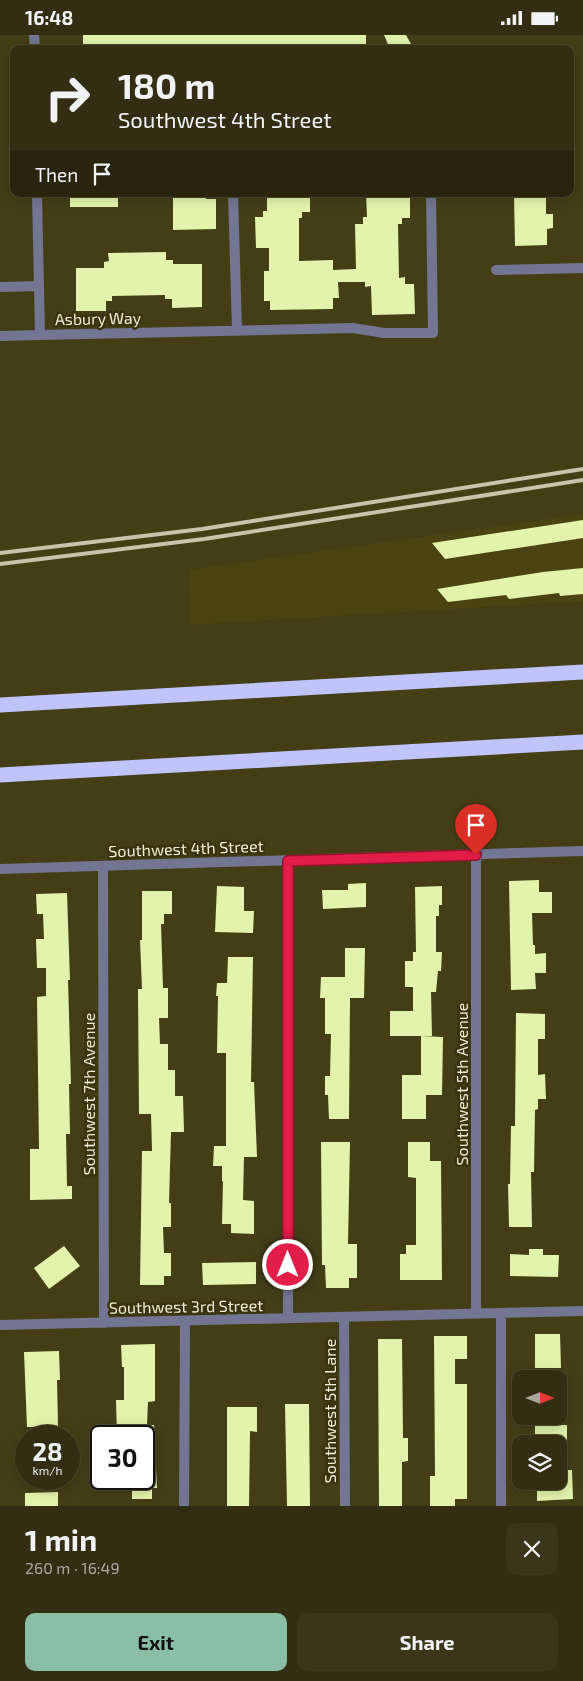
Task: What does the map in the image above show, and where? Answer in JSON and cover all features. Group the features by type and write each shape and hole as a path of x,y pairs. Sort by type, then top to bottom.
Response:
{"highway":[{"path":"0,705 583,672"},
{"path":"0,775 583,742"}],"street":[{"name":"Asbury Way","path":"37,197 40,335 353,328 384,333 433,333 431,197"},
{"path":"234,197 237,330"},
{"path":"496,270 583,268"},
{"path":"0,287 39,286"},
{"path":"0,336 40,335"},
{"name":"Southwest 4th Street","path":"0,869 583,851"},
{"name":"Southwest 5th Avenue","path":"476,855 476,1313"},
{"path":"288,861 288,1318"},
{"name":"Southwest 7th Avenue","path":"103,866 104,1323"},
{"name":"Southwest 3rd Street","path":"0,1325 583,1311"},
{"path":"501,1313 501,1506"},
{"name":"Southwest 5th Lane","path":"344,1317 345,1506"},
{"path":"184,1506 185,1321"}],"shaded area":[{"path":"583,514 583,601 190,625 189,570"}],"building":[{"path":"83,35 366,35 366,45 83,45"},
{"path":"384,35 406,35 411,44 409,45 388,45"},
{"path":"70,197 118,197 118,207 70,207"},
{"path":"173,197 206,197 206,199 216,199 216,229 173,230"},
{"path":"267,197 310,197 310,212 302,212 302,218 299,218 299,261 333,260 333,270 356,269 355,224 363,224 363,217 367,217 366,197 410,197 410,218 402,218 402,224 398,224 399,278 405,277 405,284 414,284 415,314 372,315 371,286 365,287 365,282 338,282 339,298 333,298 333,309 270,310 270,301 264,301 264,271 269,271 269,248 256,248 255,217 263,217 263,211 267,211"},
{"path":"514,197 546,197 546,214 553,214 553,228 547,229 547,245 515,246"},
{"path":"166,252 166,260 173,260 173,264 202,264 202,307 172,308 172,299 165,299 165,295 112,296 112,301 106,301 106,311 76,311 76,268 104,268 104,262 109,261 108,253"},
{"path":"583,520 583,538 445,559 432,543"},
{"path":"583,568 583,594 560,596 559,593 509,599 506,595 448,602 437,589 543,572"},
{"path":"539,880 539,892 552,892 552,913 532,913 535,954 546,953 546,973 535,973 536,989 511,990 509,881"},
{"path":"366,883 366,907 323,909 322,890 348,890 348,884"},
{"path":"217,886 244,887 244,911 254,911 253,933 215,932"},
{"path":"442,886 442,905 439,905 439,916 436,916 436,952 442,952 441,971 438,971 436,992 431,992 432,1036 390,1036 390,1011 413,1011 413,987 405,987 405,961 413,961 413,952 416,952 415,887"},
{"path":"142,891 172,891 172,914 164,914 164,924 161,924 163,988 168,988 168,1018 159,1018 160,1044 168,1044 168,1070 175,1070 175,1096 183,1096 184,1132 171,1132 169,1203 171,1203 171,1227 163,1227 164,1253 171,1253 171,1276 164,1276 164,1285 140,1285 142,1151 152,1151 151,1114 139,1114 138,989 142,989 140,940 142,940"},
{"path":"67,893 71,1084 69,1084 70,1134 66,1134 67,1186 72,1186 72,1199 30,1200 30,1149 39,1149 37,997 46,996 46,968 37,968 36,939 44,939 43,914 37,914 36,894"},
{"path":"345,948 365,948 364,998 350,998 349,1119 329,1119 328,1095 325,1095 325,1076 330,1076 331,1034 325,1034 325,998 320,998 321,977 345,977"},
{"path":"228,957 253,957 251,1082 254,1082 257,1157 244,1157 243,1200 254,1201 254,1234 231,1233 231,1224 222,1224 222,1166 213,1166 214,1146 226,1146 226,1053 217,1053 218,996 216,996 217,983 227,983"},
{"path":"516,1013 545,1014 545,1039 538,1039 538,1075 545,1074 546,1099 538,1099 538,1109 535,1110 534,1172 531,1172 532,1227 509,1227 508,1184 510,1184 511,1126 515,1126"},
{"path":"421,1036 443,1037 442,1095 426,1095 426,1119 402,1119 402,1075 421,1075"},
{"path":"321,1142 350,1142 348,1244 357,1244 357,1278 349,1278 349,1288 326,1288 325,1265 322,1265"},
{"path":"408,1142 430,1142 430,1161 441,1161 442,1280 400,1280 400,1254 406,1254 406,1245 416,1245 416,1178 408,1177"},
{"path":"64,1246 80,1266 49,1289 34,1268"},
{"path":"529,1249 543,1249 543,1255 559,1255 558,1277 510,1276 510,1254 529,1255"},
{"path":"256,1262 256,1284 203,1285 202,1263"},
{"path":"535,1334 560,1334 561,1368 535,1368"},
{"path":"434,1336 467,1336 467,1359 455,1359 455,1384 467,1384 467,1499 455,1499 455,1506 430,1506 430,1476 435,1476"},
{"path":"378,1339 402,1339 403,1438 408,1438 408,1461 402,1462 402,1506 379,1506"},
{"path":"155,1344 155,1401 148,1402 147,1425 117,1425 116,1400 124,1400 124,1367 122,1367 121,1345"},
{"path":"59,1351 60,1380 57,1380 58,1425 27,1425 24,1352"},
{"path":"285,1404 309,1404 310,1506 287,1506"},
{"path":"227,1407 257,1407 257,1432 250,1431 249,1506 227,1506"},
{"path":"535,1425 567,1425 567,1435 535,1435"},
{"path":"155,1446 157,1488 155,1488"},
{"path":"567,1470 572,1470 573,1499 537,1501 537,1490 567,1490"},
{"path":"132,1490 152,1490 152,1499 132,1499"},
{"path":"58,1492 58,1506 25,1506 25,1493"}],"railway":[{"path":"0,553 202,529 583,469"},
{"path":"0,564 204,539 583,480"}],"route":[{"path":"288,1265 288,861 476,855"}]}
